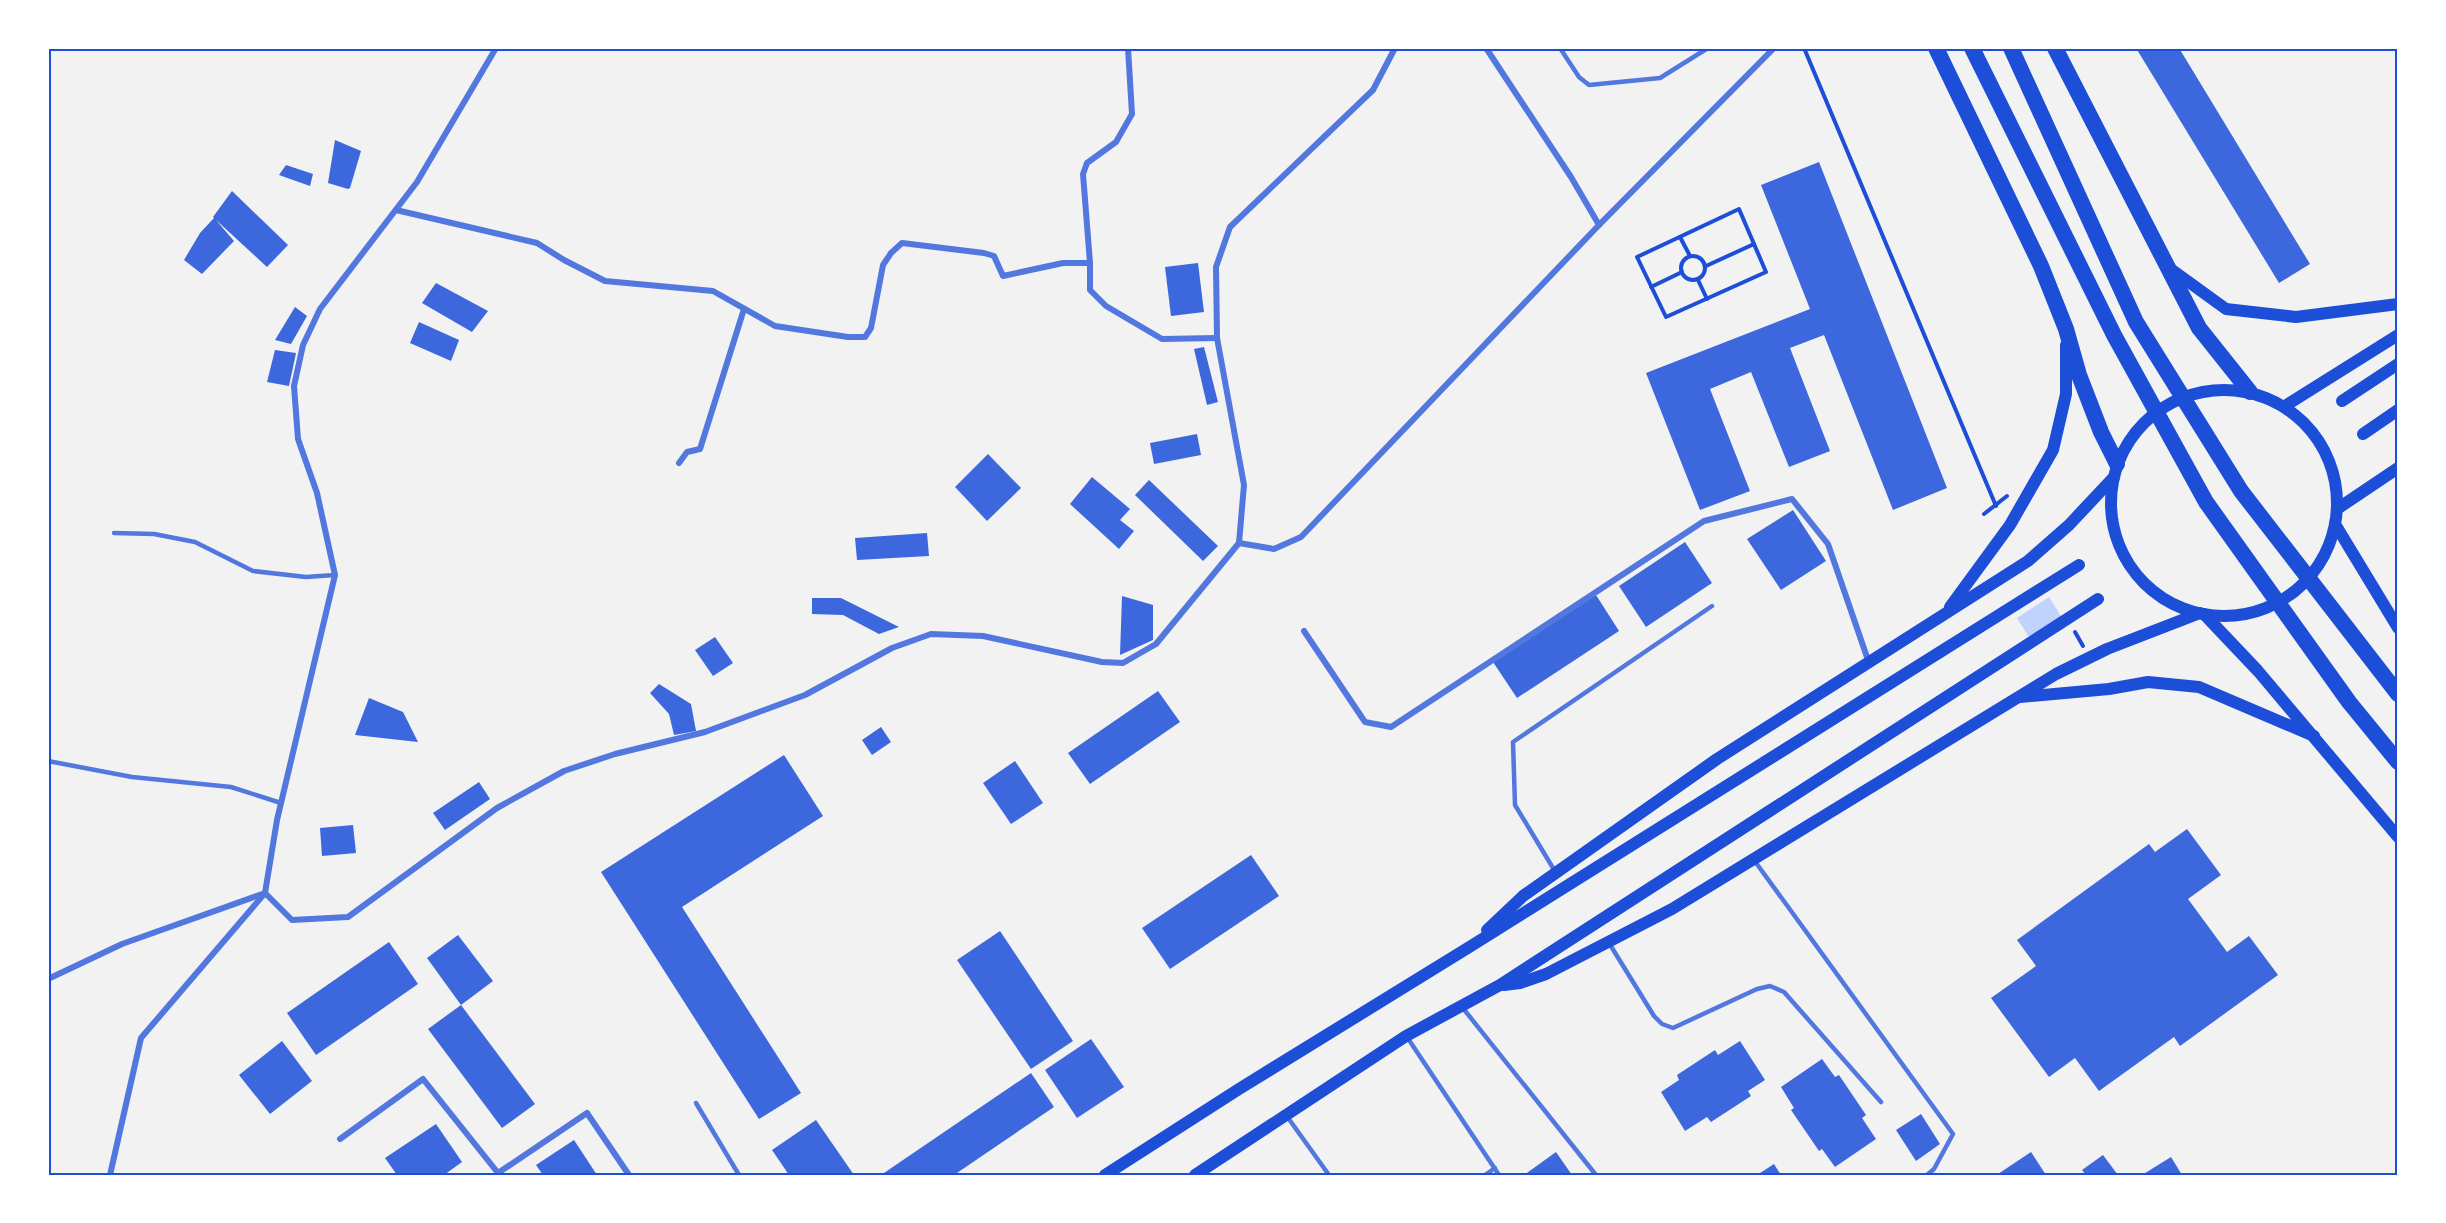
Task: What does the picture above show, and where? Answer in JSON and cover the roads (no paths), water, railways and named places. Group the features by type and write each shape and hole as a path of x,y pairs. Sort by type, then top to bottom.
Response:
{"highway":[{"path":"1936,48 2041,267 2066,329 2079,375 2115,471"},
{"path":"1972,48 2114,334 2206,502 2349,702 2398,762"},
{"path":"2011,48 2136,322 2241,491 2398,694"},
{"path":"2055,48 2164,264 2199,328 2250,392"}],"main road":[{"path":"2164,264 2226,309 2296,317 2398,304"},
{"path":"1946,613 2010,525 2053,450 2066,394 2066,329"},
{"path":"2285,406 2398,335"},
{"path":"2342,401 2398,364"},
{"path":"1471,946 1523,896 1717,759 2028,561 2069,525 2115,471 2133,435 2156,411 2185,396 2217,389 2250,392 2285,406 2308,426 2325,451 2335,479 2337,509 2335,524 2321,560 2310,576 2288,596 2262,609 2233,616 2202,614 2172,603 2147,586 2128,563 2116,536 2112,516 2115,471"},
{"path":"2363,434 2398,410"},
{"path":"2337,509 2398,468"},
{"path":"2335,524 2398,628"},
{"path":"1104,1175 2079,566"},
{"path":"1195,1175 1406,1036 1500,985 2098,599"},
{"path":"1500,985 1520,983 1546,974 1609,944 1672,909 2056,674 2107,649 2202,614"},
{"path":"2202,614 2314,736 2398,837"},
{"path":"2016,697 2109,689 2148,682 2199,687 2314,736"}],"street":[{"path":"110,1175 141,1038 265,892 281,803 335,575 317,493 298,438 294,386 303,345 320,309 417,182 496,48"},
{"path":"1128,48 1132,114 1116,142 1087,163 1083,174 1090,290 1106,306 1162,339 1217,338"},
{"path":"265,892 292,920 348,917 497,807 564,771 615,754 705,732 806,695 892,648 931,634 983,636 1102,662 1123,663 1156,644 1239,543 1244,485 1217,338 1216,267 1230,227 1373,90 1395,48"},
{"path":"1486,48 1599,225"},
{"path":"1239,543 1274,549 1301,537 1599,225 1774,48"},
{"path":"396,210 537,243 605,281 713,291 775,326 848,337 865,336 871,328 883,265 902,243 994,256 1003,276 1062,263 1090,263"},
{"path":"679,463 687,452 700,449 744,309"},
{"path":"1304,631 1365,722 1391,727 1704,521 1792,499 1828,544 1870,663"},
{"path":"48,979 122,944 265,892"},
{"path":"340,1139 423,1079 497,1174 587,1113 629,1175"}],"lane":[{"path":"1560,48 1579,77 1589,85 1660,78 1708,48"},
{"path":"114,533 154,534 195,542 253,571 306,577 335,575"},
{"path":"1556,873 1515,806 1513,742 1712,606"},
{"path":"48,761 132,777 231,787 281,803"},
{"path":"1754,860 1953,1134 1934,1169 1927,1175"},
{"path":"1609,944 1654,1016 1662,1024 1673,1028 1756,989 1770,986 1784,992 1881,1102"},
{"path":"1462,1007 1596,1175"},
{"path":"1406,1036 1499,1175"},
{"path":"696,1103 739,1175"},
{"path":"1286,1115 1329,1175"},
{"path":"1485,1175 1495,1168"},
{"path":"1934,1169 1938,1175"}],"water":[{"path":"2049,597 2064,621 2032,642 2017,618"}]}
